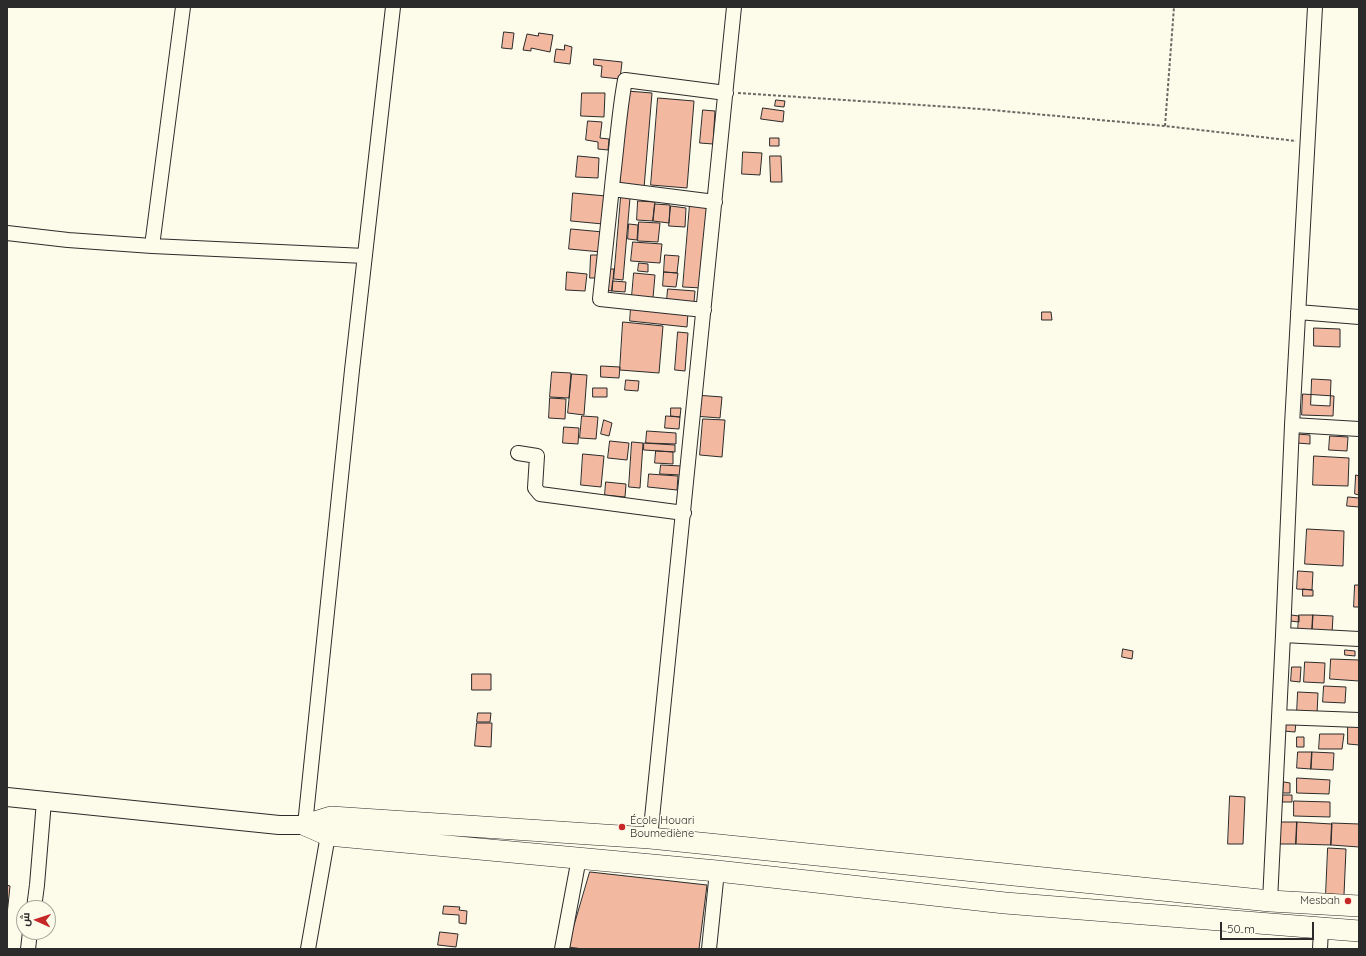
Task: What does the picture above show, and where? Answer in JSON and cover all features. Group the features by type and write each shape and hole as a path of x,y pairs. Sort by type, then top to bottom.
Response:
{"highway":[{"path":"305,825 331,817 650,838 1270,901 1359,906"},
{"path":"305,825 328,835 717,871 1320,939 1359,932"}],"main road":[{"path":"7,797 279,825 305,825"}],"street":[{"path":"152,246 183,7"},
{"path":"305,825 365,256 393,7"},
{"path":"650,838 734,7"},
{"path":"1270,901 1292,425 1315,7"},
{"path":"704,310 600,299 621,100 625,80 726,93"},
{"path":"612,189 715,202"},
{"path":"7,233 68,240 152,246 365,256"},
{"path":"1298,312 1359,317"},
{"path":"1292,425 1359,429"},
{"path":"518,453 537,456 534,488 540,494 684,513"},
{"path":"1283,636 1359,640"},
{"path":"1279,717 1359,720"},
{"path":"35,900 44,801"},
{"path":"308,949 328,835"},
{"path":"562,949 579,858"},
{"path":"709,949 717,871"}],"path":[{"path":"1165,126 1174,7"},
{"path":"726,93 981,109 1165,126 1307,143"}],"building":[{"path":"504,32 514,33 512,49 502,48"},
{"path":"539,33 553,35 550,52 531,48 531,51 523,50 527,34 538,36"},
{"path":"565,45 572,47 570,64 554,62 556,49 564,50"},
{"path":"594,59 622,62 620,79 601,77 602,66 594,65"},
{"path":"627,91 652,93 644,188 620,186"},
{"path":"582,93 605,93 604,117 581,116"},
{"path":"658,98 694,101 687,188 651,185"},
{"path":"776,100 785,101 784,107 775,106"},
{"path":"763,108 784,111 783,122 761,119"},
{"path":"703,110 715,111 713,144 700,143"},
{"path":"588,121 602,122 600,138 609,139 608,150 598,149 598,142 586,140"},
{"path":"770,138 779,138 779,146 770,146"},
{"path":"743,152 762,153 760,175 742,174"},
{"path":"578,156 599,158 598,178 576,177"},
{"path":"770,156 781,156 782,182 771,182"},
{"path":"573,193 606,196 603,224 571,221"},
{"path":"621,197 630,198 623,280 614,279"},
{"path":"638,201 655,202 653,221 637,220"},
{"path":"655,204 670,205 669,223 653,221"},
{"path":"690,204 708,205 702,288 683,287"},
{"path":"671,206 686,208 685,227 669,226"},
{"path":"639,222 660,223 658,242 638,241"},
{"path":"629,224 638,225 637,240 628,239"},
{"path":"571,229 603,232 601,252 569,249"},
{"path":"633,242 662,244 660,263 631,261"},
{"path":"591,255 599,255 599,278 590,278"},
{"path":"665,255 679,256 677,273 664,272"},
{"path":"639,263 648,264 648,272 638,271"},
{"path":"606,269 614,269 612,291 604,290"},
{"path":"567,272 587,274 585,291 566,290"},
{"path":"664,272 678,273 676,287 663,286"},
{"path":"634,273 655,275 653,298 632,296"},
{"path":"613,281 626,282 625,292 612,291"},
{"path":"668,289 695,291 694,302 667,300"},
{"path":"631,307 688,312 687,327 630,321"},
{"path":"1042,312 1051,312 1052,320 1042,320"},
{"path":"623,322 663,326 659,373 620,370"},
{"path":"1314,328 1340,329 1340,347 1314,346"},
{"path":"678,332 688,333 685,371 675,370"},
{"path":"601,366 620,367 619,378 601,377"},
{"path":"552,372 571,373 569,398 550,397"},
{"path":"572,374 587,375 584,415 568,413"},
{"path":"1312,379 1331,380 1330,406 1311,405"},
{"path":"626,380 639,381 638,391 625,390"},
{"path":"593,388 607,388 607,397 593,397"},
{"path":"1303,394 1334,396 1333,416 1302,415"},
{"path":"696,395 722,397 720,418 694,416"},
{"path":"550,398 566,399 565,419 549,418"},
{"path":"671,408 681,408 680,417 671,416"},
{"path":"582,416 598,417 596,439 580,438"},
{"path":"666,416 680,417 679,429 665,428"},
{"path":"703,419 725,420 722,457 700,455"},
{"path":"604,420 612,423 609,436 601,434"},
{"path":"564,427 579,428 578,444 563,443"},
{"path":"647,431 676,433 676,444 646,443"},
{"path":"1297,434 1310,435 1310,444 1297,443"},
{"path":"1330,436 1348,437 1347,451 1329,450"},
{"path":"610,441 629,443 627,460 608,458"},
{"path":"632,442 643,443 640,488 629,487"},
{"path":"644,443 675,445 675,452 644,450"},
{"path":"656,451 673,452 673,464 655,463"},
{"path":"583,454 604,456 601,487 581,485"},
{"path":"1314,456 1349,458 1348,486 1313,485"},
{"path":"661,465 682,466 681,475 660,474"},
{"path":"649,474 678,476 677,490 648,487"},
{"path":"1356,475 1359,476 1359,495 1355,494"},
{"path":"606,482 626,484 625,497 605,495"},
{"path":"1348,497 1359,498 1359,507 1347,506"},
{"path":"1307,529 1344,531 1343,566 1305,564"},
{"path":"1298,571 1313,572 1312,590 1297,589"},
{"path":"1355,585 1359,585 1359,607 1354,607"},
{"path":"1303,589 1313,590 1313,596 1303,596"},
{"path":"1291,615 1299,616 1299,622 1290,621"},
{"path":"1299,615 1313,615 1312,632 1298,631"},
{"path":"1313,615 1333,616 1332,634 1312,633"},
{"path":"1123,649 1133,651 1132,659 1122,657"},
{"path":"1345,650 1355,651 1355,656 1345,655"},
{"path":"1331,659 1359,660 1359,681 1330,679"},
{"path":"1305,662 1325,663 1324,683 1304,682"},
{"path":"1292,667 1301,667 1300,682 1291,681"},
{"path":"472,674 491,674 491,690 472,690"},
{"path":"1324,686 1346,687 1345,703 1323,702"},
{"path":"1298,692 1318,693 1317,714 1297,713"},
{"path":"478,713 491,713 490,722 477,722"},
{"path":"1284,721 1296,722 1295,732 1283,731"},
{"path":"477,723 492,723 491,747 475,746"},
{"path":"1348,725 1359,726 1359,745 1348,744"},
{"path":"1320,734 1344,734 1342,749 1319,749"},
{"path":"1297,737 1304,737 1304,747 1297,747"},
{"path":"1298,752 1312,752 1311,769 1297,768"},
{"path":"1312,752 1334,753 1333,770 1311,769"},
{"path":"1297,778 1330,780 1329,794 1297,793"},
{"path":"1284,782 1290,783 1290,793 1283,793"},
{"path":"1283,795 1292,795 1292,802 1283,802"},
{"path":"1230,796 1245,797 1243,844 1228,844"},
{"path":"1294,801 1330,802 1330,817 1294,816"},
{"path":"1279,822 1297,822 1296,844 1278,844"},
{"path":"1297,822 1332,824 1331,845 1296,844"},
{"path":"1332,823 1359,824 1359,847 1331,845"},
{"path":"1328,848 1346,849 1344,895 1326,894"},
{"path":"590,872 707,885 699,949 583,949 568,947"},
{"path":"7,885 10,886 7,915"},
{"path":"444,906 460,907 459,910 467,911 466,924 459,923 459,915 443,914"},
{"path":"440,932 458,934 456,947 438,945"}],"place":[{"name":"École Houari Boumediène","path":"622,827"},
{"name":"Mesbah","path":"1348,901"}]}
